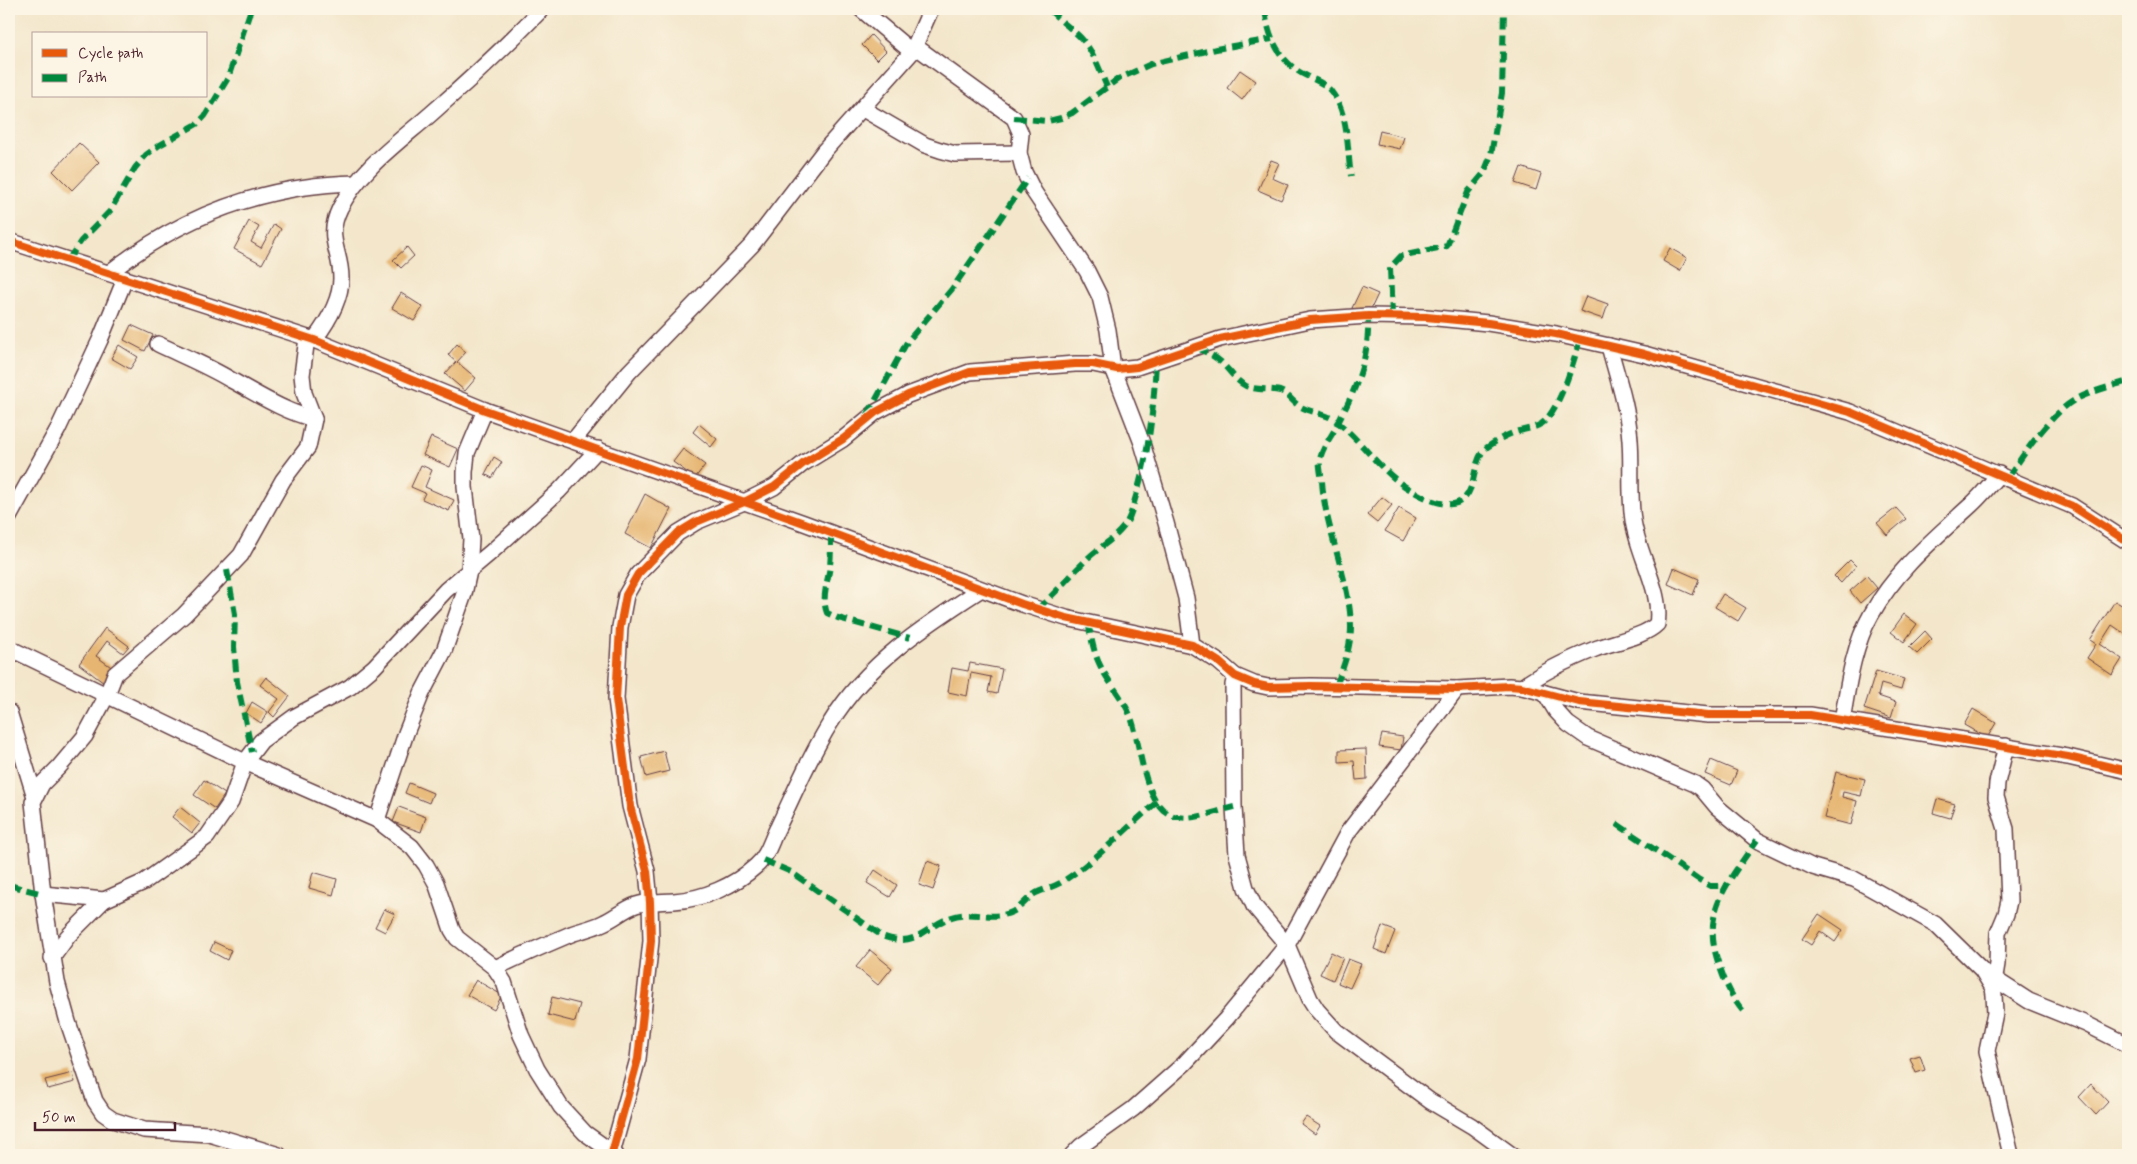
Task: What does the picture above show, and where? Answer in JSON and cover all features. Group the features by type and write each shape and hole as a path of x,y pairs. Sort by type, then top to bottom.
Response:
{"street":[{"path":"279,1155 209,1134 144,1130 113,1120 103,1113 95,1101 68,1022 52,958 33,802 42,784 85,736 106,697 115,674 184,615 241,555 283,480 308,447 314,420 304,393 302,375 310,339 324,327 338,295 341,278 333,243 334,223 340,208 356,183 398,140 431,114 515,37 542,9"},
{"path":"861,9 914,49 1014,118 1021,134 1019,153 1024,172 1034,192 1087,271 1100,297 1108,330 1113,368 1142,443 1186,598 1192,645"},
{"path":"573,441 628,372 752,245 824,152 914,49 931,9"},
{"path":"863,109 925,145 940,150 955,154 1019,153"},
{"path":"108,273 135,252 170,231 199,217 244,200 323,184 356,183"},
{"path":"9,241 310,339 485,410 744,502 980,590 1066,618 1192,645 1219,662 1235,676 1254,684 1268,687 1522,687 1579,702 1708,715 1810,715 2068,756 2128,771"},
{"path":"9,517 58,429 100,340 125,279"},
{"path":"9,648 106,697 245,762 377,820 412,847 426,865 436,883 452,930 457,938 495,968 504,982 521,1035 537,1069 561,1107 584,1133 614,1154 638,1060 651,941 647,871 629,798 616,699 620,627 626,595 638,574 678,533 696,522 744,502 774,486 804,463 842,439 876,412 908,395 970,372 1075,364 1093,364 1123,369 1137,367 1220,339 1310,320 1368,316 1426,317 1488,323 1556,334 1644,354 1850,412 2072,506 2128,542"},
{"path":"158,344 208,367 275,405 294,414 314,420"},
{"path":"1522,687 1568,661 1616,641 1645,633 1657,624 1658,612 1648,568 1637,540 1633,520 1630,438 1627,414 1609,346"},
{"path":"377,820 406,733 458,616 470,571 471,539 464,472 467,453 485,410"},
{"path":"52,958 68,936 104,900 144,882 208,837 231,802 245,762 262,741 294,717 350,686 374,667 446,590 470,571 559,490 598,449"},
{"path":"1842,721 1855,655 1870,615 1894,581 1923,548 1972,504 1999,474"},
{"path":"495,968 573,933 604,923 634,906 650,902 675,901 709,894 734,881 756,866 768,850 811,759 845,701 863,679 894,650 932,620 980,590"},
{"path":"1235,676 1233,685 1233,742 1237,855 1246,888 1254,906 1287,945 1310,999 1317,1010 1336,1030 1430,1101 1472,1126 1512,1155"},
{"path":"1072,1155 1081,1146 1133,1109 1184,1064 1226,1019 1287,945 1348,832 1457,688"},
{"path":"1545,693 1556,711 1583,736 1695,784 1724,814 1757,840 1812,867 1854,879 1935,924 1990,979 2030,1001 2086,1024 2128,1045"},
{"path":"9,712 35,797"},
{"path":"2006,746 1996,783 1996,798 2006,829 2009,901 1998,934 1990,979 1995,1013 1987,1051 2011,1155"},
{"path":"43,894 104,900"}],"building":[{"path":"871,35 886,51 877,60 862,45"},
{"path":"1240,70 1256,81 1242,100 1227,88"},
{"path":"1380,131 1404,137 1400,149 1377,144"},
{"path":"79,143 99,162 72,190 53,171"},
{"path":"1271,160 1279,163 1272,178 1288,185 1281,200 1258,190"},
{"path":"1521,167 1541,174 1536,190 1515,183"},
{"path":"249,221 259,227 251,242 261,248 274,224 281,229 262,264 234,249"},
{"path":"407,247 414,256 401,268 393,260"},
{"path":"1670,248 1687,258 1680,271 1663,261"},
{"path":"1362,287 1378,294 1368,315 1352,308"},
{"path":"401,293 423,307 414,321 392,308"},
{"path":"1586,296 1608,304 1603,319 1580,311"},
{"path":"131,325 153,335 145,351 124,340"},
{"path":"457,344 466,352 457,362 476,378 465,391 445,374 456,362 448,355"},
{"path":"119,345 138,357 130,369 111,358"},
{"path":"699,424 717,439 711,447 693,432"},
{"path":"431,437 458,449 450,467 423,455"},
{"path":"683,449 705,465 695,478 673,462"},
{"path":"494,457 502,462 492,478 485,474"},
{"path":"421,465 432,470 425,487 454,500 449,511 422,499 425,493 411,487"},
{"path":"645,494 671,509 651,548 625,534"},
{"path":"1382,497 1392,505 1377,523 1367,515"},
{"path":"1399,508 1416,518 1403,541 1385,531"},
{"path":"1896,508 1906,519 1887,535 1877,523"},
{"path":"1850,560 1856,566 1841,583 1834,576"},
{"path":"1674,568 1699,579 1693,595 1668,584"},
{"path":"1867,576 1877,588 1860,603 1850,591"},
{"path":"1723,594 1746,608 1738,621 1715,607"},
{"path":"2115,601 2128,609 2128,636 2112,625 2100,644 2122,659 2112,675 2087,658 2096,644 2090,640"},
{"path":"1904,614 1917,624 1904,642 1891,632"},
{"path":"105,628 129,646 123,653 107,641 96,656 114,669 104,683 79,664"},
{"path":"1925,631 1932,639 1917,654 1909,647"},
{"path":"970,663 1002,669 997,694 988,692 991,677 971,673 967,696 948,692 952,668 968,671"},
{"path":"1876,671 1904,679 1901,690 1881,684 1878,696 1896,702 1891,718 1864,709"},
{"path":"266,677 290,696 274,717 269,712 279,699 260,685"},
{"path":"252,702 268,712 261,723 246,713"},
{"path":"1973,709 1996,723 1987,738 1964,725"},
{"path":"1382,734 1403,737 1401,750 1379,747"},
{"path":"1366,749 1367,779 1356,780 1354,761 1339,762 1339,750"},
{"path":"664,751 669,771 646,777 641,757"},
{"path":"1711,760 1737,771 1731,785 1705,774"},
{"path":"1836,772 1865,779 1861,796 1843,792 1842,797 1857,801 1851,825 1824,818"},
{"path":"204,780 225,794 215,809 194,795"},
{"path":"409,783 433,793 429,803 405,793"},
{"path":"1937,799 1955,804 1950,818 1933,813"},
{"path":"180,807 200,823 192,833 172,817"},
{"path":"399,807 426,817 421,832 393,822"},
{"path":"927,861 941,866 933,890 919,885"},
{"path":"875,870 897,885 890,897 867,883"},
{"path":"313,872 337,879 333,895 309,888"},
{"path":"384,909 395,914 385,932 375,927"},
{"path":"1819,914 1843,930 1835,942 1820,931 1811,945 1802,939"},
{"path":"1382,926 1395,931 1386,954 1374,949"},
{"path":"214,942 231,950 227,960 210,951"},
{"path":"870,950 892,968 878,985 856,967"},
{"path":"1331,952 1343,958 1333,980 1320,974"},
{"path":"1348,959 1361,964 1350,988 1338,983"},
{"path":"476,980 502,995 494,1010 467,995"},
{"path":"552,997 580,1004 575,1022 548,1015"},
{"path":"1920,1055 1925,1070 1916,1073 1910,1058"},
{"path":"73,1073 75,1082 48,1089 45,1080"},
{"path":"2091,1084 2108,1102 2096,1115 2079,1097"},
{"path":"1306,1117 1320,1126 1315,1134 1301,1124"}],"marked path":[{"path":"68,260 81,241 110,211 135,168 146,155 197,124 205,116 228,78 251,9"},
{"path":"1049,9 1088,46 1107,87"},
{"path":"1265,9 1272,38 1282,56 1296,70 1327,87 1338,103 1345,123 1351,176"},
{"path":"1392,316 1390,268 1401,256 1447,246 1468,192 1484,173 1491,155 1502,93 1504,9"},
{"path":"1014,118 1048,121 1061,118 1072,113 1118,79 1151,64 1216,49 1272,39"},
{"path":"867,416 907,342 952,289 1028,178"},
{"path":"1336,686 1344,665 1351,635 1350,609 1324,500 1320,459 1356,385 1367,346 1368,316"},
{"path":"1196,347 1219,360 1242,384 1255,388 1280,391 1301,407 1332,418 1346,429 1400,483 1427,499 1452,504 1457,503 1469,492 1479,459 1489,446 1515,432 1541,424 1548,418 1560,398 1580,339"},
{"path":"1037,609 1088,558 1116,535 1129,518 1141,479 1148,446 1156,360"},
{"path":"2008,478 2037,436 2064,407 2086,394 2128,381"},
{"path":"831,534 830,566 825,595 827,613 838,618 910,638"},
{"path":"227,570 235,614 234,647 237,682 252,752"},
{"path":"1088,622 1099,663 1130,715 1144,772 1155,800 1163,810 1174,816 1188,818 1234,807"},
{"path":"763,860 791,872 882,936 904,940 919,935 942,921 959,915 997,916 1012,912 1036,893 1060,883 1086,865 1157,802"},
{"path":"1617,824 1710,886 1726,886"},
{"path":"1743,1011 1733,997 1723,976 1715,950 1714,916 1726,886 1757,840"},
{"path":"9,885 43,894"}],"cycle path":[{"path":"9,241 314,340 485,410 804,523 1022,604 1066,618 1192,645 1219,662 1235,676 1254,684 1268,687 1457,689 1509,686 1522,687 1579,702 1708,715 1810,715 2068,757 2128,771"},
{"path":"612,1153 638,1059 651,941 647,871 630,806 616,699 620,627 626,595 638,574 678,533 696,522 774,487 804,463 843,439 876,412 908,395 970,372 1075,364 1093,364 1117,369 1137,367 1220,339 1310,320 1368,316 1426,317 1488,323 1556,334 1644,354 1850,412 2072,506 2128,542"}]}
